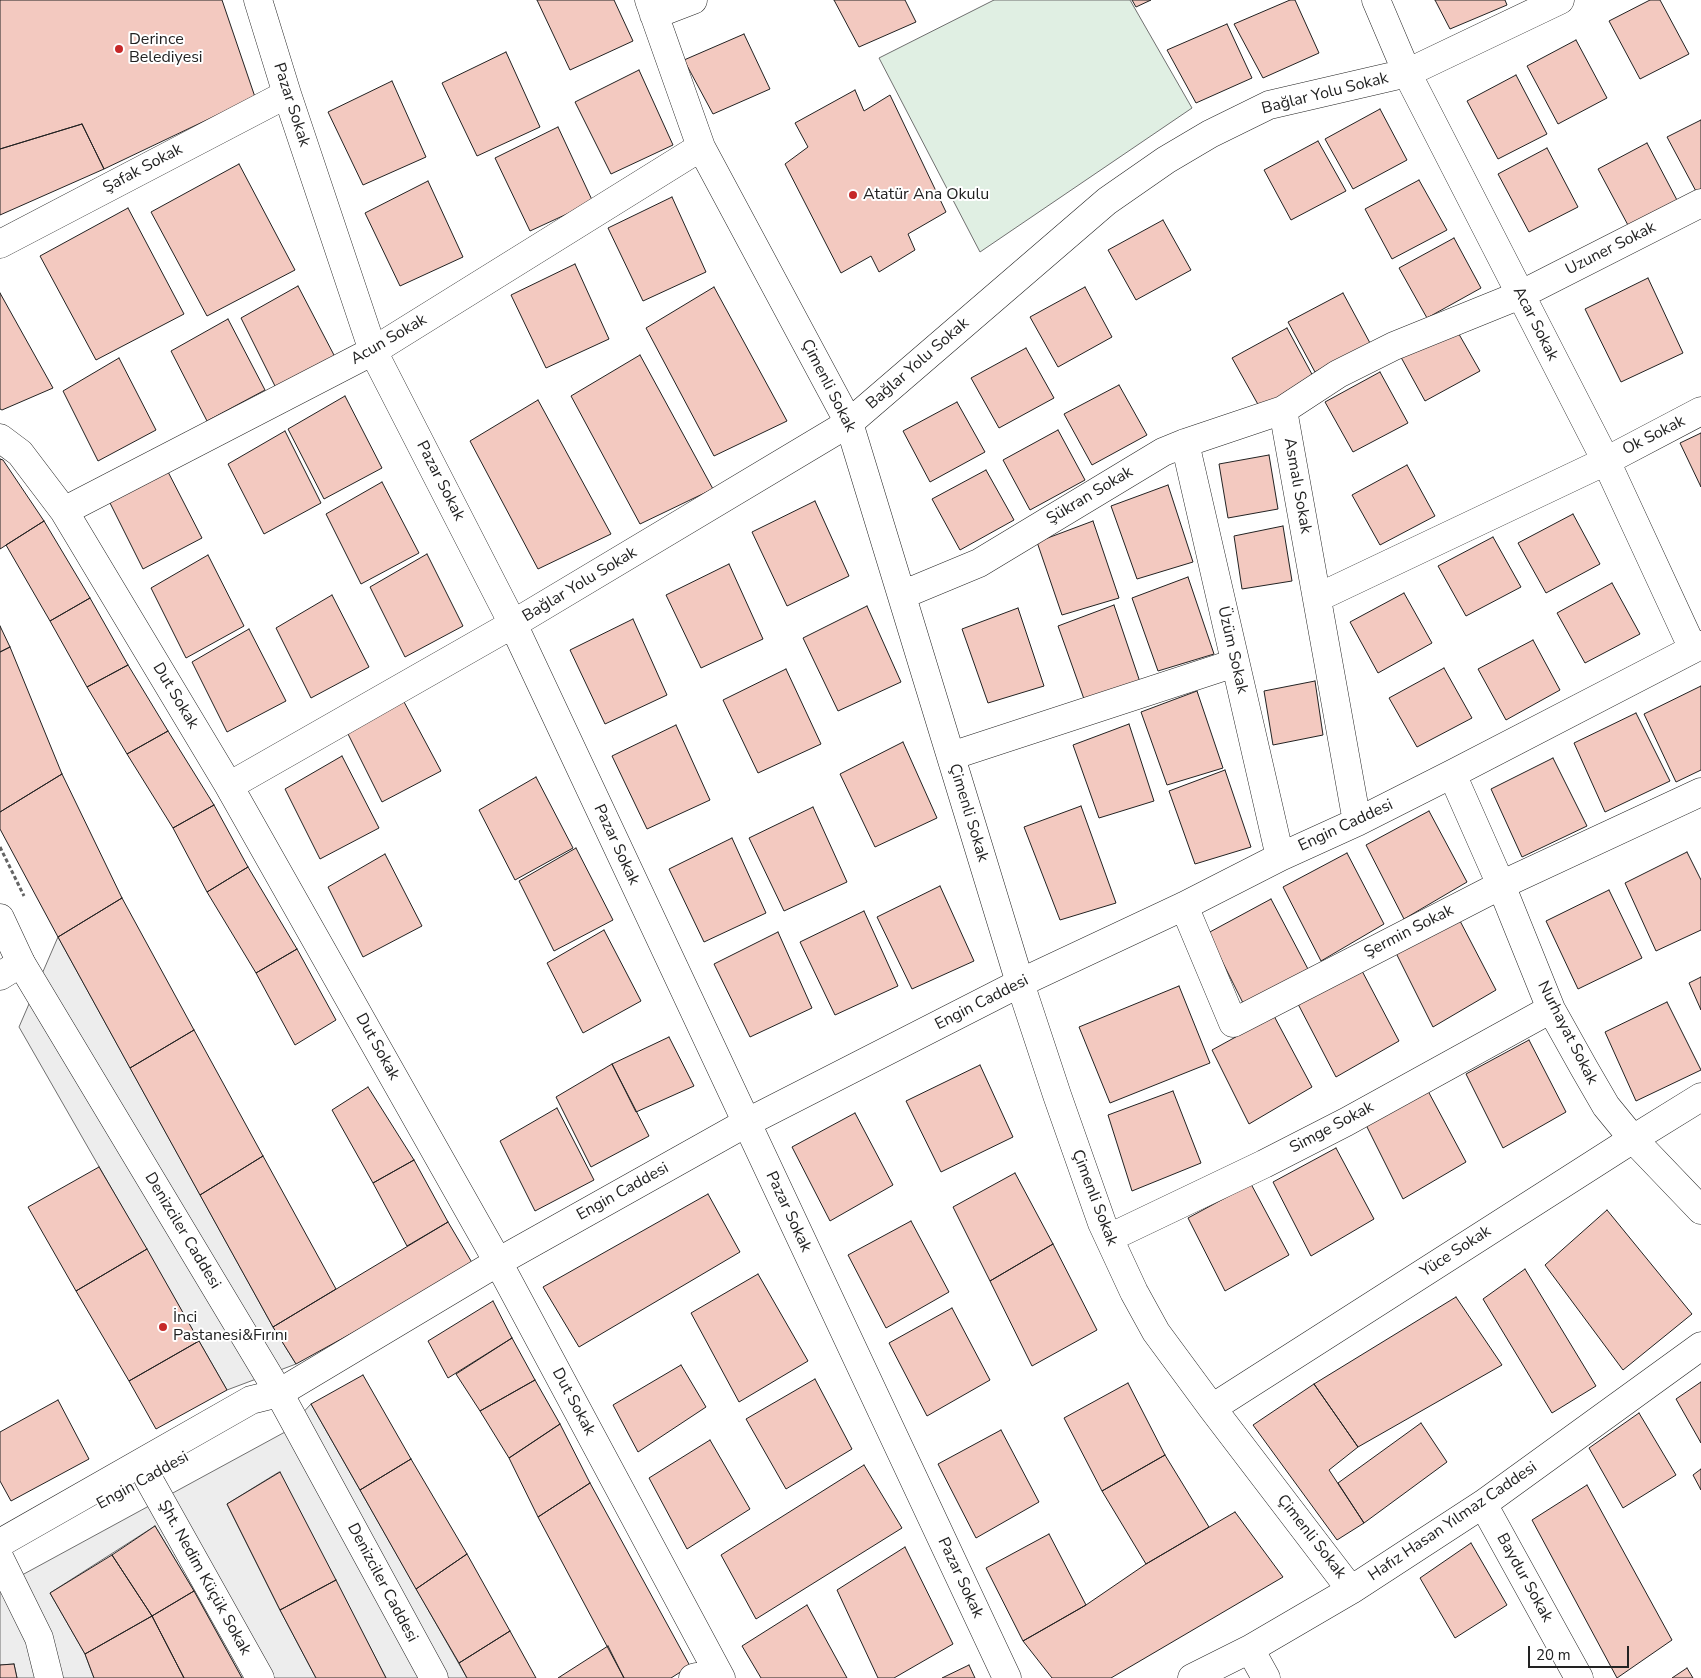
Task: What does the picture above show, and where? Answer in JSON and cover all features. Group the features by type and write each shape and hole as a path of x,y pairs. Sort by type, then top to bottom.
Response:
{"street":[{"name":"Pazar Sokak","path":"258,0 287,94 374,351 514,624 1007,1678"},
{"path":"652,7 693,0"},
{"name":"Acar Sokak","path":"1376,0 1407,73 1606,460 1697,647"},
{"name":"Bağlar Yolu Sokak","path":"229,786 514,624 849,423 1107,201 1166,160 1210,134 1269,105 1407,73 1560,0"},
{"name":"Çimenli Sokak","path":"652,7 701,147 849,423 1020,983 1057,1095 1109,1238 1134,1292 1156,1332 1352,1590"},
{"name":"Şafak Sokak","path":"0,244 287,94"},
{"name":"Acun Sokak","path":"64,511 374,351 701,147"},
{"name":"Uzuner Sokak","path":"1520,295 1701,203"},
{"path":"1283,410 1338,374 1394,346 1520,295"},
{"name":"Şükran Sokak","path":"902,595 979,563 1163,452 1184,443 1283,410"},
{"name":"Asmalı Sokak","path":"1283,410 1358,822"},
{"name":"Ok Sokak","path":"1317,598 1606,460 1701,411"},
{"name":"Dut Sokak","path":"0,438 20,453 64,511 229,786 498,1262 722,1678"},
{"name":"Üzüm Sokak","path":"1184,443 1280,858"},
{"name":"Engin Caddesi","path":"0,1556 251,1400 279,1393 498,1262 746,1123 1020,983 1358,822 1697,647"},
{"path":"951,756 1235,663"},
{"name":"Nurhayat Sokak","path":"1452,774 1501,885 1551,1009 1606,1106 1633,1139 1701,1210"},
{"name":"Şermin Sokak","path":"1184,906 1233,1023 1501,885 1701,792"},
{"name":"Denizciler Caddesi","path":"0,920 10,969 279,1393 434,1678"},
{"name":"Simge Sokak","path":"1109,1238 1264,1164 1338,1126 1551,1009"},
{"name":"Yüce Sokak","path":"1212,1408 1701,1097"},
{"name":"Hafız Hasan Yılmaz Caddesi","path":"1192,1678 1250,1649 1352,1590 1483,1504 1701,1346"},
{"name":"Engin Caddesi","path":"0,1556 148,1478 260,1415 279,1393"},
{"name":"Şht. Nedim Küçük Sokak","path":"148,1478 260,1678"},
{"name":"Baydur Sokak","path":"1483,1504 1579,1678"},
{"path":"0,1556 39,1638 49,1678"},
{"path":"1250,1649 1266,1678"},
{"path":"693,1678 696,1676 713,1678"}],"green space":[{"path":"994,0 1130,0 1192,108 980,252 879,58"}],"shaded area":[{"path":"58,937 273,1327 296,1364 227,1390 19,1027"},
{"path":"311,1404 467,1678 386,1678 279,1472 227,1504 316,1678 242,1678 194,1591 155,1526 50,1593 85,1654 94,1678 17,1678 14,1664 0,1665 0,1587 285,1432"}],"building":[{"name":"Derince Belediyesi","path":"0,0 222,0 255,97 104,169 82,124 0,149"},
{"path":"537,0 614,0 633,41 570,70"},
{"path":"834,0 905,0 916,22 859,47"},
{"path":"1132,0 1151,0 1136,7"},
{"path":"1290,0 1295,0 1319,53 1263,78 1234,24"},
{"path":"1435,0 1505,0 1507,5 1450,29"},
{"path":"1650,0 1660,0 1689,54 1640,79 1609,21"},
{"path":"1227,24 1252,78 1196,103 1167,50"},
{"path":"744,34 770,89 713,114 684,60"},
{"path":"1576,40 1607,98 1558,124 1527,66"},
{"path":"506,52 540,127 477,156 442,83"},
{"path":"639,70 673,145 611,174 575,102"},
{"path":"1516,75 1547,134 1498,159 1467,101"},
{"path":"392,81 426,157 363,185 328,112"},
{"path":"855,90 864,111 890,95 946,212 908,234 915,250 879,272 871,256 841,273 785,164 808,147 795,123"},
{"path":"1380,109 1407,160 1353,189 1325,139"},
{"path":"1701,120 1701,194 1698,195 1667,137"},
{"path":"82,124 104,169 0,215 0,149"},
{"path":"558,127 593,202 530,231 495,158"},
{"path":"1318,141 1346,191 1291,220 1264,170"},
{"path":"1647,143 1678,202 1629,227 1598,169"},
{"path":"1547,148 1578,207 1529,232 1498,174"},
{"path":"239,164 295,270 207,316 151,212"},
{"path":"1419,180 1447,230 1392,259 1365,209"},
{"path":"428,181 463,257 400,286 365,213"},
{"path":"672,197 706,272 643,301 608,228"},
{"path":"128,208 184,314 96,360 40,256"},
{"path":"1163,220 1191,270 1136,300 1108,250"},
{"path":"1454,238 1481,288 1427,318 1399,268"},
{"path":"575,264 609,339 546,368 511,295"},
{"path":"1648,278 1683,353 1621,382 1585,309"},
{"path":"298,286 335,357 276,388 241,318"},
{"path":"714,287 787,421 714,456 646,328"},
{"path":"1085,287 1112,337 1058,367 1030,317"},
{"path":"0,293 53,388 2,410 0,409"},
{"path":"1343,293 1370,343 1315,372 1288,322"},
{"path":"228,319 265,390 207,421 171,351"},
{"path":"1452,322 1480,371 1425,401 1397,350"},
{"path":"1287,328 1314,378 1260,408 1232,358"},
{"path":"1026,348 1054,398 999,428 971,378"},
{"path":"640,355 713,489 640,524 571,396"},
{"path":"119,358 156,430 98,461 63,391"},
{"path":"1380,372 1408,423 1353,452 1325,402"},
{"path":"1119,385 1147,435 1092,465 1064,414"},
{"path":"345,396 382,468 324,499 288,429"},
{"path":"538,400 611,534 538,569 470,441"},
{"path":"957,402 985,452 930,482 903,431"},
{"path":"1058,430 1085,480 1030,510 1003,460"},
{"path":"285,431 321,503 264,534 228,464"},
{"path":"1701,433 1701,487 1680,443"},
{"path":"1269,455 1278,509 1228,518 1219,464"},
{"path":"0,459 3,460 44,521 0,549"},
{"path":"1407,465 1435,516 1380,545 1352,495"},
{"path":"165,466 202,538 143,569 108,499"},
{"path":"986,470 1014,520 960,550 932,499"},
{"path":"382,482 419,553 361,584 326,514"},
{"path":"1168,485 1193,562 1137,579 1111,506"},
{"path":"815,501 849,576 787,606 752,532"},
{"path":"1573,514 1600,564 1546,593 1518,543"},
{"path":"44,521 90,598 50,621 6,545"},
{"path":"1093,521 1119,598 1062,615 1037,542"},
{"path":"1283,526 1292,581 1242,589 1234,536"},
{"path":"1493,537 1521,587 1466,616 1438,566"},
{"path":"427,554 463,626 405,657 370,587"},
{"path":"208,555 244,626 186,658 151,588"},
{"path":"729,564 763,639 701,668 666,595"},
{"path":"1188,577 1214,654 1158,671 1132,598"},
{"path":"1612,583 1640,634 1585,663 1557,613"},
{"path":"1404,593 1432,643 1378,673 1350,622"},
{"path":"332,595 369,667 311,698 276,628"},
{"path":"90,598 128,665 87,687 50,621"},
{"path":"1114,605 1140,682 1084,699 1058,626"},
{"path":"867,606 901,682 838,711 803,638"},
{"path":"1018,608 1044,686 988,703 962,629"},
{"path":"633,619 667,695 605,724 570,650"},
{"path":"0,626 10,647 0,652"},
{"path":"249,629 286,701 227,732 192,662"},
{"path":"1533,640 1560,690 1506,720 1478,669"},
{"path":"10,647 62,774 0,812 0,652"},
{"path":"128,665 168,731 127,754 87,687"},
{"path":"1444,668 1472,718 1417,747 1389,698"},
{"path":"786,669 821,744 758,773 723,700"},
{"path":"1315,681 1323,735 1273,745 1264,691"},
{"path":"1701,686 1701,770 1676,782 1644,714"},
{"path":"1197,691 1223,768 1167,785 1141,712"},
{"path":"403,700 441,771 382,802 347,732"},
{"path":"1636,713 1670,781 1605,812 1574,743"},
{"path":"1129,724 1154,801 1099,818 1073,745"},
{"path":"676,725 710,800 647,829 612,756"},
{"path":"168,731 214,805 173,828 127,754"},
{"path":"903,742 937,818 875,847 840,774"},
{"path":"342,756 379,828 320,859 285,789"},
{"path":"1553,758 1587,826 1522,857 1491,789"},
{"path":"1225,770 1251,847 1195,864 1169,791"},
{"path":"62,774 122,898 58,937 0,829 0,812"},
{"path":"536,777 573,848 515,880 479,810"},
{"path":"214,805 248,867 207,892 173,828"},
{"path":"1081,806 1116,903 1060,920 1024,827"},
{"path":"813,807 847,882 784,911 749,838"},
{"path":"1429,811 1467,882 1404,919 1366,845"},
{"path":"732,838 766,913 704,942 669,869"},
{"path":"576,848 613,920 554,951 519,881"},
{"path":"1687,852 1701,880 1701,930 1656,951 1625,883"},
{"path":"1347,853 1384,924 1321,961 1283,887"},
{"path":"385,854 422,926 363,957 328,887"},
{"path":"248,867 297,949 256,973 207,892"},
{"path":"940,886 974,961 912,989 877,917"},
{"path":"1609,890 1642,958 1578,989 1546,921"},
{"path":"122,898 194,1030 130,1068 58,937"},
{"path":"1271,899 1309,971 1245,1007 1208,933"},
{"path":"864,911 898,986 835,1015 800,942"},
{"path":"1459,919 1496,990 1433,1027 1396,953"},
{"path":"604,930 641,1001 583,1033 547,963"},
{"path":"778,932 812,1008 750,1037 714,964"},
{"path":"297,949 336,1020 295,1045 256,973"},
{"path":"1361,969 1399,1041 1336,1077 1298,1004"},
{"path":"1701,977 1701,1010 1689,983"},
{"path":"1179,986 1210,1063 1110,1103 1079,1027"},
{"path":"1667,1002 1701,1070 1636,1101 1605,1032"},
{"path":"1274,1016 1312,1087 1249,1124 1212,1050"},
{"path":"194,1030 263,1156 200,1195 130,1068"},
{"path":"669,1037 694,1086 636,1112 612,1064"},
{"path":"1529,1040 1566,1112 1503,1148 1466,1074"},
{"path":"612,1064 649,1136 591,1167 556,1097"},
{"path":"980,1065 1013,1137 941,1172 906,1101"},
{"path":"368,1087 414,1160 373,1183 332,1110"},
{"path":"1173,1091 1201,1163 1132,1191 1108,1115"},
{"path":"1428,1091 1466,1162 1403,1199 1366,1125"},
{"path":"557,1108 594,1180 535,1211 500,1141"},
{"path":"855,1113 893,1185 830,1221 792,1147"},
{"path":"1336,1148 1374,1219 1311,1256 1273,1182"},
{"path":"263,1156 336,1289 273,1327 200,1195"},
{"path":"414,1160 448,1222 407,1246 373,1183"},
{"path":"99,1167 147,1249 76,1291 28,1207"},
{"path":"1015,1173 1053,1244 990,1281 953,1207"},
{"path":"1251,1184 1289,1255 1225,1291 1188,1218"},
{"path":"708,1194 740,1252 579,1347 543,1287"},
{"path":"1607,1210 1692,1314 1623,1370 1545,1265"},
{"path":"911,1221 949,1292 886,1328 848,1255"},
{"path":"448,1222 474,1266 296,1364 273,1327"},
{"path":"1053,1244 1097,1330 1032,1366 990,1281"},
{"path":"147,1249 199,1341 129,1381 76,1291"},
{"path":"1525,1269 1596,1386 1552,1413 1483,1299"},
{"path":"758,1274 808,1361 739,1402 691,1313"},
{"path":"1456,1297 1502,1365 1358,1447 1314,1384"},
{"path":"493,1301 512,1338 448,1378 428,1341"},
{"path":"952,1308 990,1380 927,1416 889,1343"},
{"path":"512,1338 535,1380 480,1411 456,1374"},
{"path":"199,1341 227,1390 156,1429 129,1381"},
{"path":"681,1365 706,1407 638,1452 613,1405"},
{"path":"363,1375 411,1459 360,1490 311,1404"},
{"path":"815,1379 852,1449 786,1489 746,1419"},
{"path":"535,1380 560,1424 509,1458 480,1411"},
{"path":"1701,1382 1701,1443 1676,1399"},
{"path":"1128,1383 1165,1455 1102,1491 1064,1418"},
{"path":"1314,1384 1358,1447 1329,1470 1364,1523 1337,1540 1253,1425"},
{"path":"58,1400 89,1459 11,1501 0,1481 0,1432"},
{"path":"1639,1413 1676,1475 1623,1508 1589,1448"},
{"path":"1421,1423 1447,1462 1364,1523 1338,1483"},
{"path":"560,1424 590,1483 538,1517 509,1458"},
{"path":"1001,1430 1039,1502 976,1538 938,1464"},
{"path":"710,1440 750,1509 687,1549 649,1478"},
{"path":"1165,1455 1209,1527 1146,1564 1102,1491"},
{"path":"411,1459 467,1554 416,1589 360,1490"},
{"path":"864,1465 902,1528 756,1619 721,1555"},
{"path":"1701,1469 1701,1490 1693,1475"},
{"path":"280,1472 336,1580 280,1610 227,1504"},
{"path":"590,1483 690,1666 671,1678 624,1678 538,1517"},
{"path":"1587,1485 1672,1640 1617,1678 1532,1520"},
{"path":"1235,1512 1283,1577 1111,1678 1052,1678 1023,1641 1086,1605 1146,1564"},
{"path":"155,1526 194,1591 152,1616 112,1555"},
{"path":"1049,1534 1086,1605 1023,1641 986,1568"},
{"path":"1471,1543 1507,1605 1455,1638 1420,1578"},
{"path":"905,1547 953,1644 894,1678 878,1678 837,1590"},
{"path":"467,1554 510,1631 459,1663 416,1589"},
{"path":"112,1555 152,1616 85,1654 50,1593"},
{"path":"336,1580 386,1678 316,1678 280,1610"},
{"path":"194,1591 242,1678 184,1678 152,1616"},
{"path":"807,1605 847,1678 761,1678 742,1646"},
{"path":"152,1616 184,1678 94,1678 85,1654"},
{"path":"510,1631 536,1678 467,1678 459,1663"},
{"path":"608,1646 624,1678 558,1678"},
{"path":"14,1664 17,1678 0,1678 0,1665"},
{"path":"969,1665 975,1678 942,1678"},
{"path":"1687,1668 1693,1678 1672,1678"}],"place":[{"name":"Derince Belediyesi","path":"119,49"},
{"name":"Atatür Ana Okulu","path":"853,195"},
{"name":"İnci Pastanesi&Fırını","path":"163,1327"}]}
